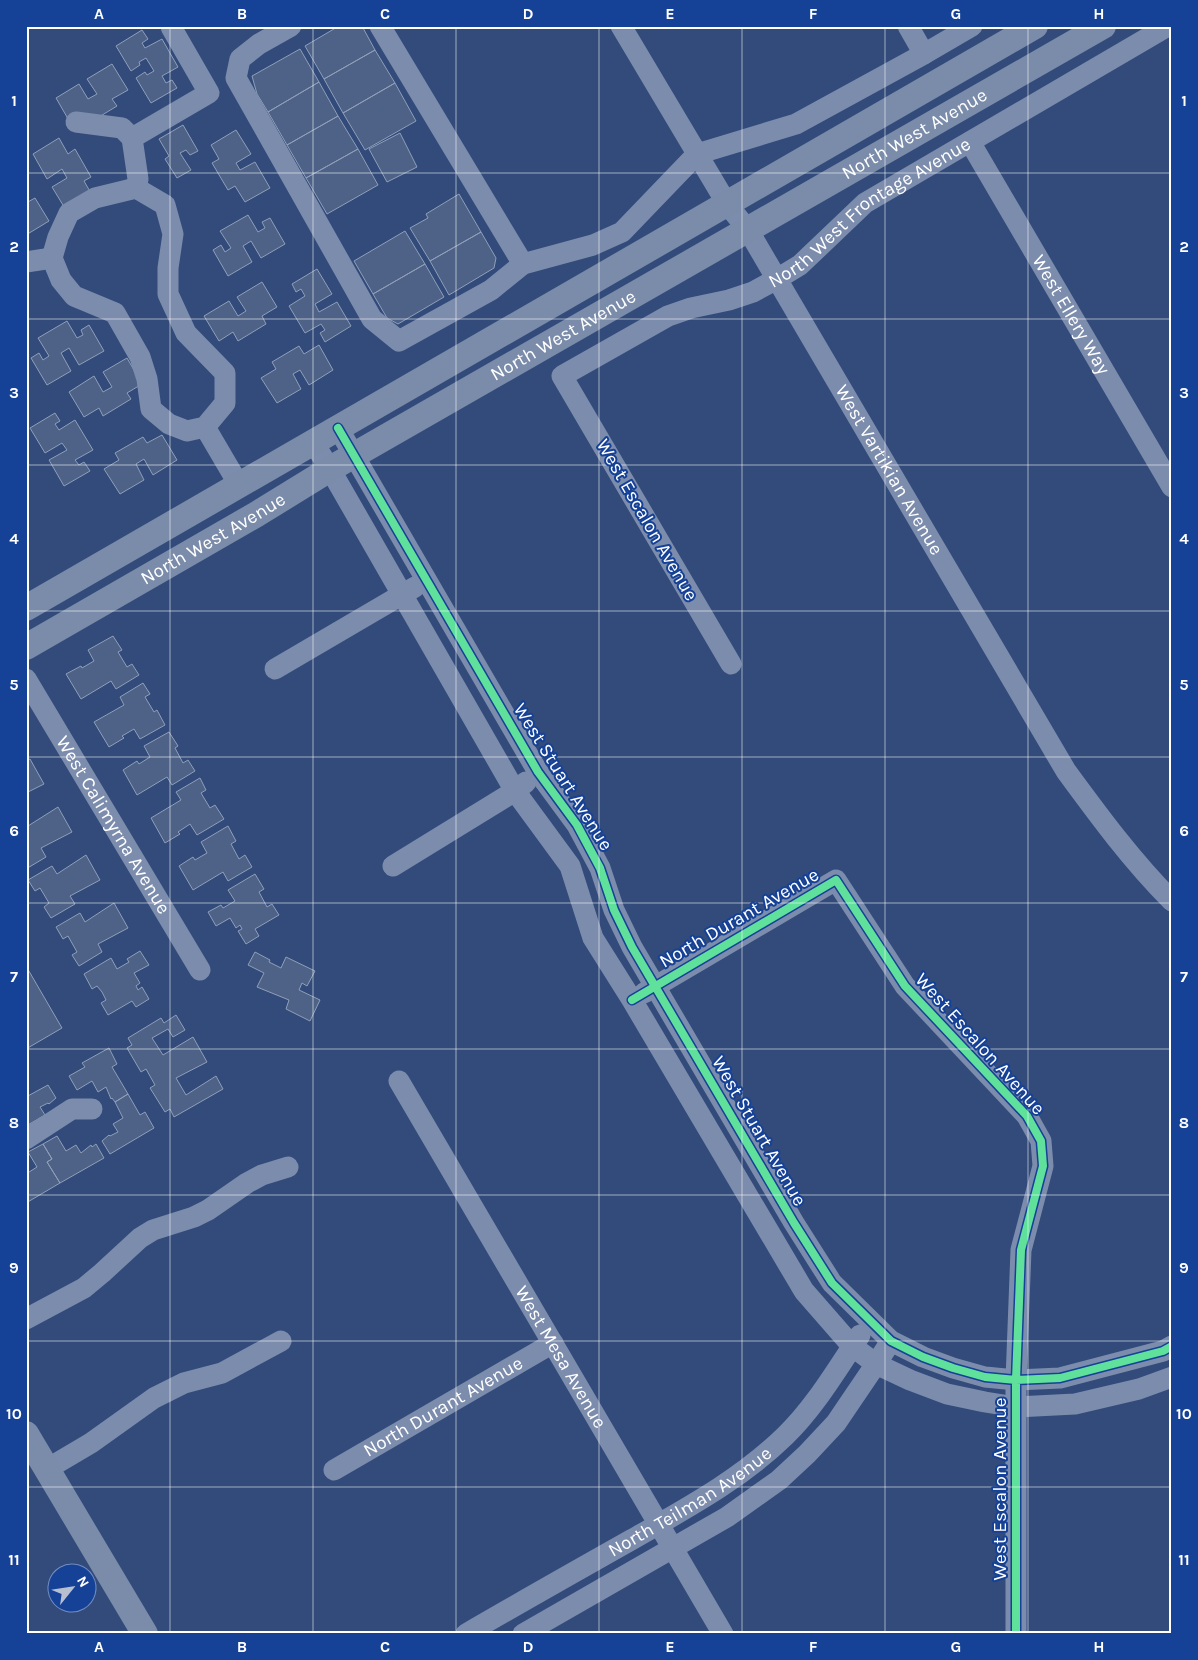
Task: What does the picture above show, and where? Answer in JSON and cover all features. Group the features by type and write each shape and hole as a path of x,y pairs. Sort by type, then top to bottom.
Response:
{"main road":[{"name":"North West Avenue","path":"26,608 1035,26"},
{"name":"North West Avenue","path":"26,647 257,514 330,468 1104,26"},
{"path":"26,1434 145,1634"}],"street":[{"path":"291,26 259,44 240,59 236,78 372,319 399,341 491,290 523,264 593,245 622,232 697,154 796,124 972,26"},
{"path":"380,26 523,264"},
{"name":"West Vartikian Avenue","path":"621,26 727,204 748,230 1066,771 1107,826 1152,881 1172,901"},
{"path":"908,26 924,54"},
{"name":"North West Frontage Avenue","path":"562,376 668,316 692,308 729,300 753,292 777,280 800,265 865,203 1168,26"},
{"path":"132,138 209,93 171,27"},
{"path":"76,122 122,128 132,138 138,179 136,188"},
{"name":"West Ellery Way","path":"970,142 1172,487"},
{"path":"136,188 165,205 172,234 168,268 168,294 186,333 225,373 225,403 205,427 188,431 169,424 151,409 147,379 140,357 115,313 74,296 60,280 52,258 58,237 70,213 95,198 136,188"},
{"path":"26,262 52,258"},
{"name":"West Escalon Avenue","path":"562,376 731,664"},
{"path":"205,427 239,485"},
{"name":"West Stuart Avenue","path":"338,428 538,772 577,825 600,868 614,910 632,946 794,1223 832,1282 891,1341"},
{"path":"313,442 330,468 515,791 570,866 593,938 632,1000 804,1291 852,1346 876,1364 910,1380 947,1394 1016,1407 1075,1404 1139,1389 1172,1377"},
{"path":"275,670 426,580"},
{"name":"West Calimyrna Avenue","path":"26,680 200,970"},
{"path":"392,866 515,791 538,772"},
{"name":"West Escalon Avenue","path":"836,880 905,986 1027,1116 1041,1141 1043,1166 1021,1250 1016,1380 1016,1634"},
{"name":"North Durant Avenue","path":"632,1000 836,880"},
{"name":"West Mesa Avenue","path":"399,1081 723,1634"},
{"path":"26,1139 72,1109 92,1109"},
{"path":"26,1319 84,1288 140,1238 153,1230 194,1217 262,1175 288,1167"},
{"name":"North Teilman Avenue","path":"466,1634 715,1491 761,1458 786,1434 813,1403 870,1320"},
{"path":"47,1470 91,1443 154,1398 184,1384 222,1373 281,1341"},
{"path":"891,1341 923,1357 953,1368 984,1377 1016,1380 1060,1378 1163,1351 1172,1346"},
{"name":"North Teilman Avenue","path":"523,1634 727,1517 779,1480 836,1423 891,1341"},
{"name":"North Durant Avenue","path":"334,1470 553,1343"}],"building":[{"path":"339,26 362,26 375,50 324,79 305,46"},
{"path":"142,30 148,39 142,43 145,48 162,39 178,67 162,76 166,83 172,80 177,88 151,103 136,78 145,72 147,75 154,71 146,58 139,62 140,65 131,71 116,46"},
{"path":"300,49 319,82 268,112 257,94 252,76"},
{"path":"375,50 395,83 343,113 324,79"},
{"path":"112,64 128,90 112,99 117,106 89,123 71,124 56,98 79,84 88,99 97,94 87,79"},
{"path":"319,82 338,116 287,145 268,112"},
{"path":"395,83 416,121 365,150 343,113"},
{"path":"338,116 358,149 306,178 287,145"},
{"path":"183,125 198,151 190,155 186,150 180,153 191,170 177,178 165,159 169,156 159,139"},
{"path":"236,130 251,154 236,163 240,170 255,162 270,188 245,202 235,186 228,190 212,163 219,159 211,145"},
{"path":"400,133 417,167 387,182 369,149"},
{"path":"59,138 68,154 75,149 91,177 84,181 92,195 66,210 52,187 67,178 62,169 47,179 33,154"},
{"path":"358,149 378,185 327,214 306,178"},
{"path":"459,194 481,232 430,261 410,228 428,218 426,214"},
{"path":"35,198 49,221 26,235 26,203"},
{"path":"248,215 258,232 265,228 262,222 270,218 285,244 261,258 251,241 243,246 252,262 228,276 213,250 221,245 225,252 231,248 220,231"},
{"path":"405,231 425,264 373,294 354,261"},
{"path":"481,232 496,258 494,268 449,295 430,261"},
{"path":"425,264 444,297 398,324 387,318 373,294"},
{"path":"317,269 332,294 315,304 319,312 337,302 351,326 325,342 320,333 325,330 321,324 305,333 289,306 305,296 301,289 296,292 292,284"},
{"path":"262,282 277,307 262,316 266,324 238,341 233,332 219,341 204,316 229,301 238,316 246,311 237,297"},
{"path":"67,321 77,338 83,335 81,330 89,325 104,351 79,365 69,348 61,353 71,371 47,385 31,358 39,353 43,360 49,356 38,338"},
{"path":"319,345 333,370 309,385 300,370 293,374 301,389 277,403 261,378 276,369 272,362 299,346 304,354"},
{"path":"127,358 142,384 127,393 131,399 103,416 99,408 84,417 69,392 94,376 103,392 112,387 103,372"},
{"path":"55,413 60,421 55,424 59,430 75,420 93,450 75,460 79,465 84,462 90,471 64,486 49,460 67,450 62,443 45,453 30,428"},
{"path":"162,435 177,460 153,475 144,459 136,464 144,480 120,494 104,469 119,460 115,453 143,437 147,443"},
{"path":"113,636 122,650 118,652 127,667 132,664 139,675 116,689 111,681 81,699 66,674 94,661 88,650"},
{"path":"143,683 150,694 145,697 154,712 157,710 165,725 140,739 134,729 109,747 94,722 124,705 120,697"},
{"path":"169,732 178,746 175,748 183,763 188,760 195,771 172,785 167,777 137,795 123,770 137,761 139,764 150,757 144,746"},
{"path":"30,759 44,784 26,793 26,761"},
{"path":"200,778 206,790 201,793 210,808 215,805 224,819 197,835 190,824 178,832 180,834 165,843 151,818 181,800 176,792"},
{"path":"58,807 72,832 41,848 46,857 26,869 26,823 28,826"},
{"path":"228,826 236,841 231,844 239,859 245,855 252,867 228,881 223,872 193,890 179,866 193,857 195,860 207,853 201,842"},
{"path":"86,855 100,880 70,896 75,904 51,918 44,907 49,903 40,888 35,891 28,880 52,866 57,874"},
{"path":"255,874 264,889 259,892 267,907 272,904 279,915 255,929 259,936 246,944 238,931 242,929 240,925 236,928 230,918 216,926 208,912 221,905 223,908 235,901 228,890"},
{"path":"114,903 128,928 98,944 102,952 79,966 72,955 77,952 68,936 63,939 56,927 80,913 85,922"},
{"path":"140,951 149,965 134,973 140,983 136,986 138,990 142,987 149,999 136,1007 132,1001 108,1015 101,1003 106,1000 102,992 97,986 92,989 84,974 111,958 117,969 129,962 127,959"},
{"path":"255,952 281,968 286,957 315,971 307,986 302,983 299,990 320,1000 310,1021 286,1009 289,1000 257,987 264,973 248,965"},
{"path":"26,966 62,1028 26,1049"},
{"path":"176,1015 185,1030 173,1037 168,1029 152,1038 163,1055 193,1037 207,1062 176,1078 186,1095 216,1076 223,1089 174,1117 170,1109 165,1112 150,1088 155,1085 146,1069 141,1072 127,1048 132,1045 128,1038 161,1018 164,1023"},
{"path":"109,1048 117,1064 112,1067 128,1094 115,1102 111,1099 106,1087 98,1092 92,1081 77,1090 69,1076 85,1067 82,1063"},
{"path":"48,1085 56,1098 49,1104 40,1107 45,1115 26,1126 26,1097"},
{"path":"128,1094 140,1115 145,1112 154,1128 110,1154 102,1141 109,1135 118,1132 113,1124 123,1118 115,1102"},
{"path":"57,1136 66,1151 76,1145 81,1153 91,1145 92,1147 96,1144 104,1158 60,1183 47,1162 52,1159 43,1144"},
{"path":"43,1144 52,1159 47,1162 60,1183 26,1203 26,1174 37,1167 28,1152"}],"cycle path":[{"path":"338,428 538,772 577,825 600,868 614,910 632,947 794,1223 832,1283 891,1341 923,1357 985,1377 1016,1380 1060,1378 1163,1351 1172,1346"},
{"path":"632,1000 836,880 905,986 1027,1116 1041,1141 1043,1166 1021,1250 1016,1380 1016,1634"}]}
